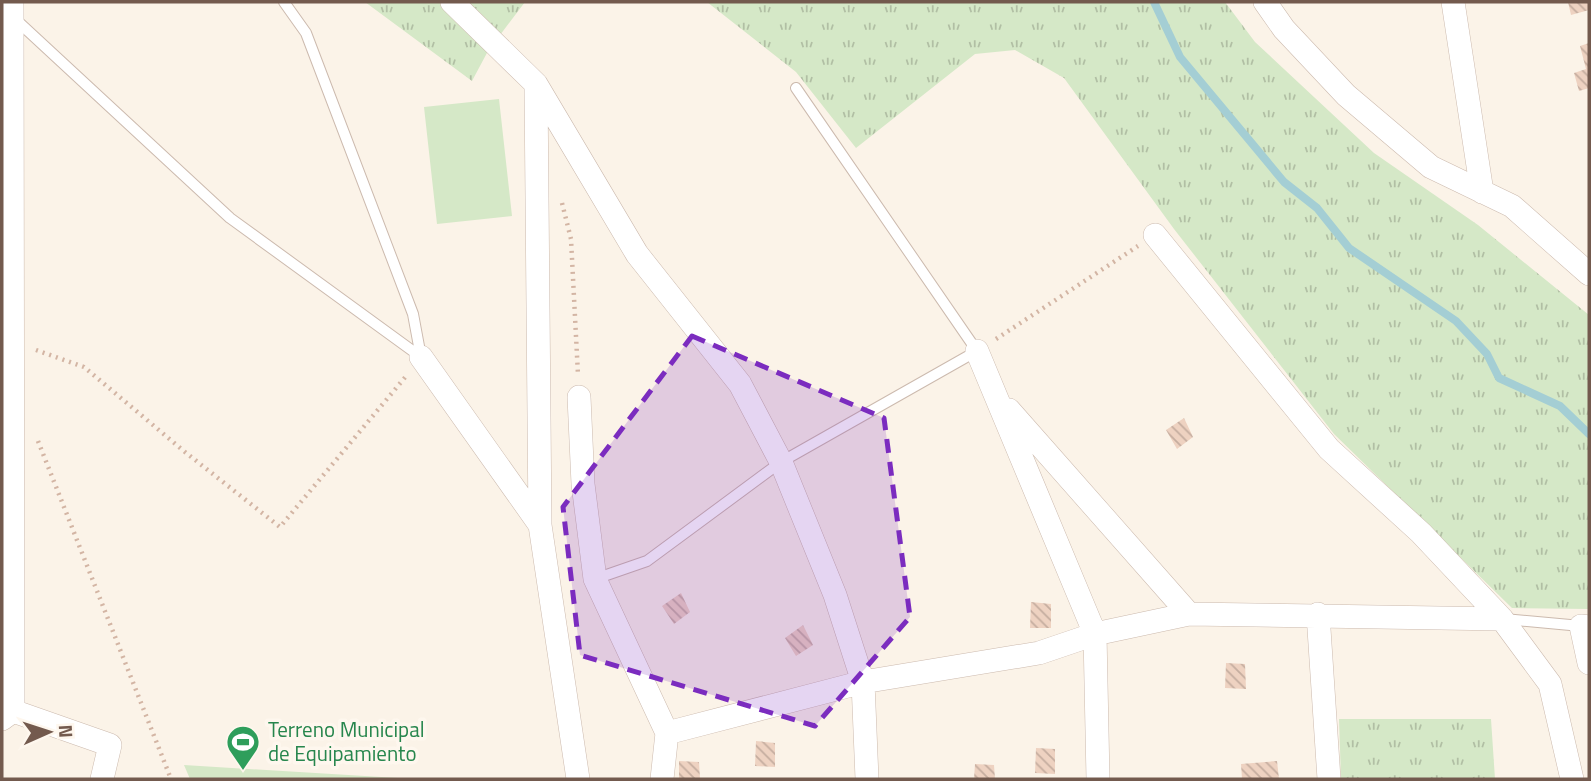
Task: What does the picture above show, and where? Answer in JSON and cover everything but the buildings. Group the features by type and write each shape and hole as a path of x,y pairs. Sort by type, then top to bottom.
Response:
{"street":[{"path":"452,2 536,84 637,254 740,384 781,462 835,595 863,682 867,779"},
{"path":"1265,2 1284,29 1346,95 1431,167 1512,206 1589,274"},
{"path":"1453,2 1482,192"},
{"path":"11,8 14,343 8,715 110,744 102,779"},
{"path":"536,84 540,525 578,779"},
{"path":"1155,235 1329,449 1421,533 1502,619 1550,684 1572,779"},
{"path":"977,351 1095,634 1097,779"},
{"path":"421,357 540,525"},
{"path":"995,394 1189,614"},
{"path":"579,397 583,484 595,579 667,733 662,779"},
{"path":"667,733 863,682 1040,653 1095,634 1189,614 1502,619"},
{"path":"1318,614 1329,779"},
{"path":"1585,626 1589,663"}],"lane":[{"path":"284,2 306,33 413,314 421,357"},
{"path":"11,8 230,218 421,357"},
{"path":"595,579 647,561 781,462 977,351 796,88"},
{"path":"1502,619 1585,626"}],"path":[{"path":"562,200 570,239 579,397"},
{"path":"977,351 1155,235"},
{"path":"14,343 84,367 280,527 421,357"},
{"path":"34,431 171,779"}],"highlighted area":[{"path":"692,336 884,418 910,617 815,726 580,655 563,507"}],"green space":[{"path":"365,2 525,2 488,51 472,81"},
{"path":"707,2 1225,2 1255,42 1374,153 1478,225 1589,315 1589,609 1512,608 1334,434 1174,229 1064,78 1015,50 975,54 856,148 796,72"},
{"path":"499,99 512,216 437,224 424,107"},
{"path":"1339,719 1491,719 1495,779 1341,779"},
{"name":"Terreno Municipal de Equipamiento","path":"184,765 414,779 190,779"}],"waterway":[{"path":"1154,2 1180,57 1284,182 1317,208 1349,248 1456,321 1487,354 1499,378 1560,406 1589,434"}],"place":[{"name":"Terreno Municipal de Equipamiento","path":"243,772"}]}
